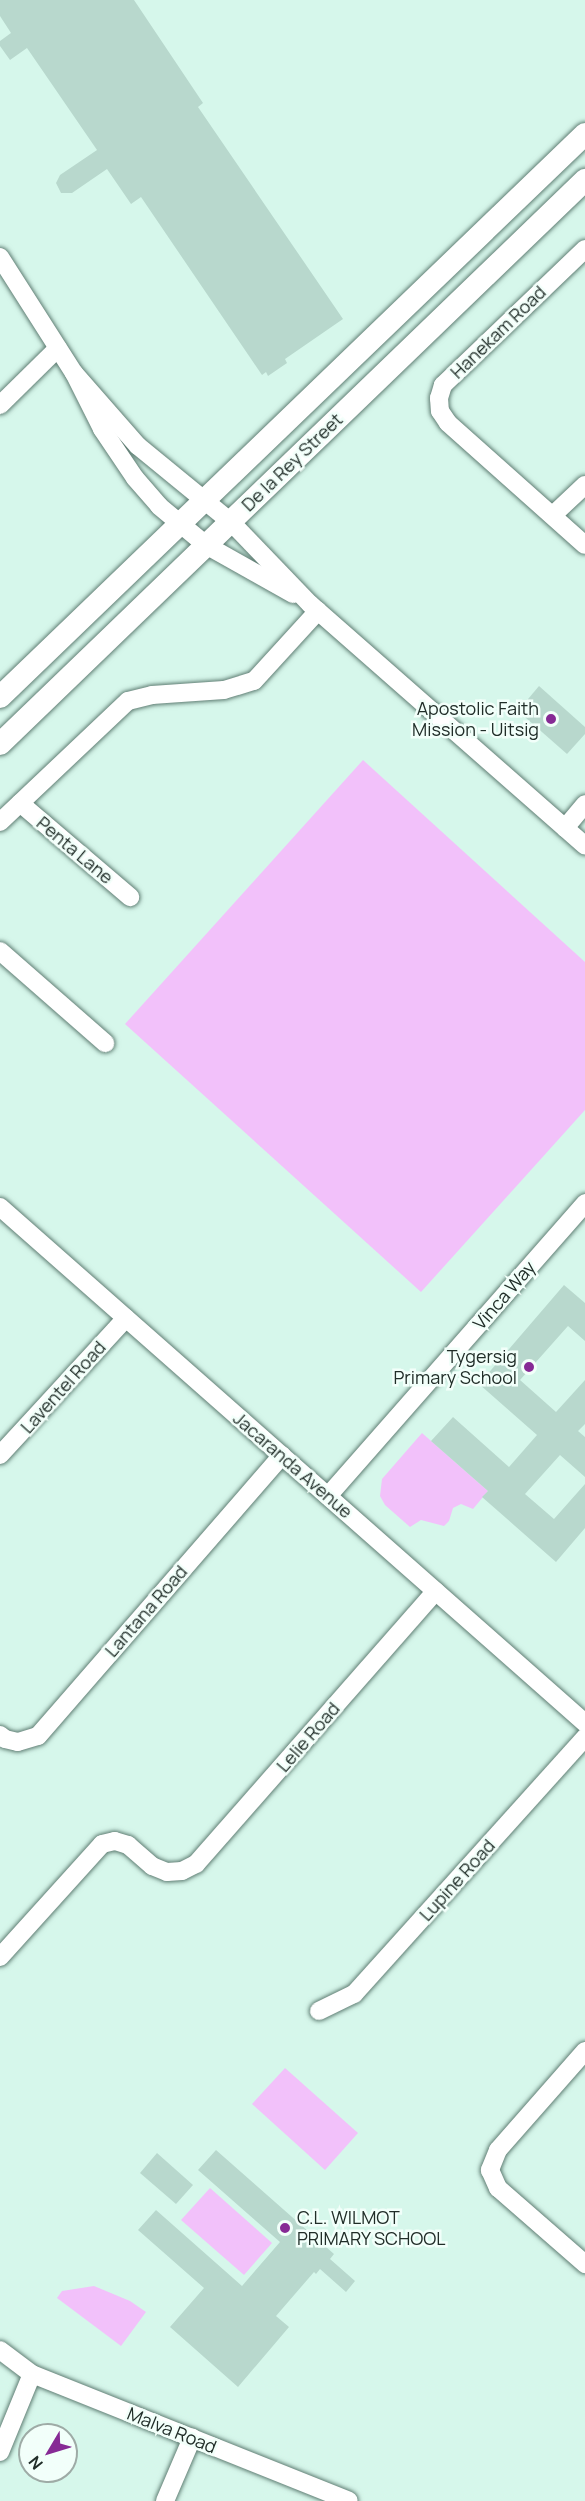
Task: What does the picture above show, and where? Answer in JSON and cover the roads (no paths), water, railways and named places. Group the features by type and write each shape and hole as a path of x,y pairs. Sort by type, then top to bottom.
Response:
{"main road":[{"name":"De la Rey Street","path":"0,697 585,134"},
{"name":"De la Rey Street","path":"0,744 585,180"}],"street":[{"name":"Hanekam Road","path":"585,249 443,385 439,398 440,411 448,423 585,545"},
{"path":"0,257 74,373 102,429 135,478 180,525 207,545 314,608"},
{"path":"0,405 58,348"},
{"path":"74,373 123,431 231,522 314,608 585,846"},
{"path":"553,515 585,485"},
{"path":"0,822 128,701 152,695 224,690 254,681 314,608"},
{"name":"Penta Lane","path":"20,803 130,897"},
{"path":"565,828 585,804"},
{"path":"0,951 105,1043"},
{"name":"Vinca Way","path":"328,1496 585,1203"},
{"name":"Jacaranda Avenue","path":"3,1215 126,1317 585,1723"},
{"name":"Laventel Road","path":"0,1455 126,1317"},
{"name":"Lantana Road","path":"0,1735 5,1739 18,1742 38,1736 282,1455"},
{"name":"Lelie Road","path":"2,1949 102,1844 122,1842 152,1866 174,1873 189,1868 201,1858 436,1591"},
{"name":"Lupine Road","path":"319,2011 354,1994 585,1737"},
{"path":"585,2051 498,2150 490,2170 498,2188 585,2264"},
{"name":"Malva Road","path":"0,2350 32,2374 349,2501"},
{"path":"0,2452 32,2374"},
{"path":"165,2501 192,2438"}],"place":[{"name":"Apostolic Faith Mission - Uitsig","path":"551,719"},
{"name":"Tygersig Primary School","path":"529,1367"},
{"name":"C.L. WILMOT PRIMARY SCHOOL","path":"285,2228"}]}
